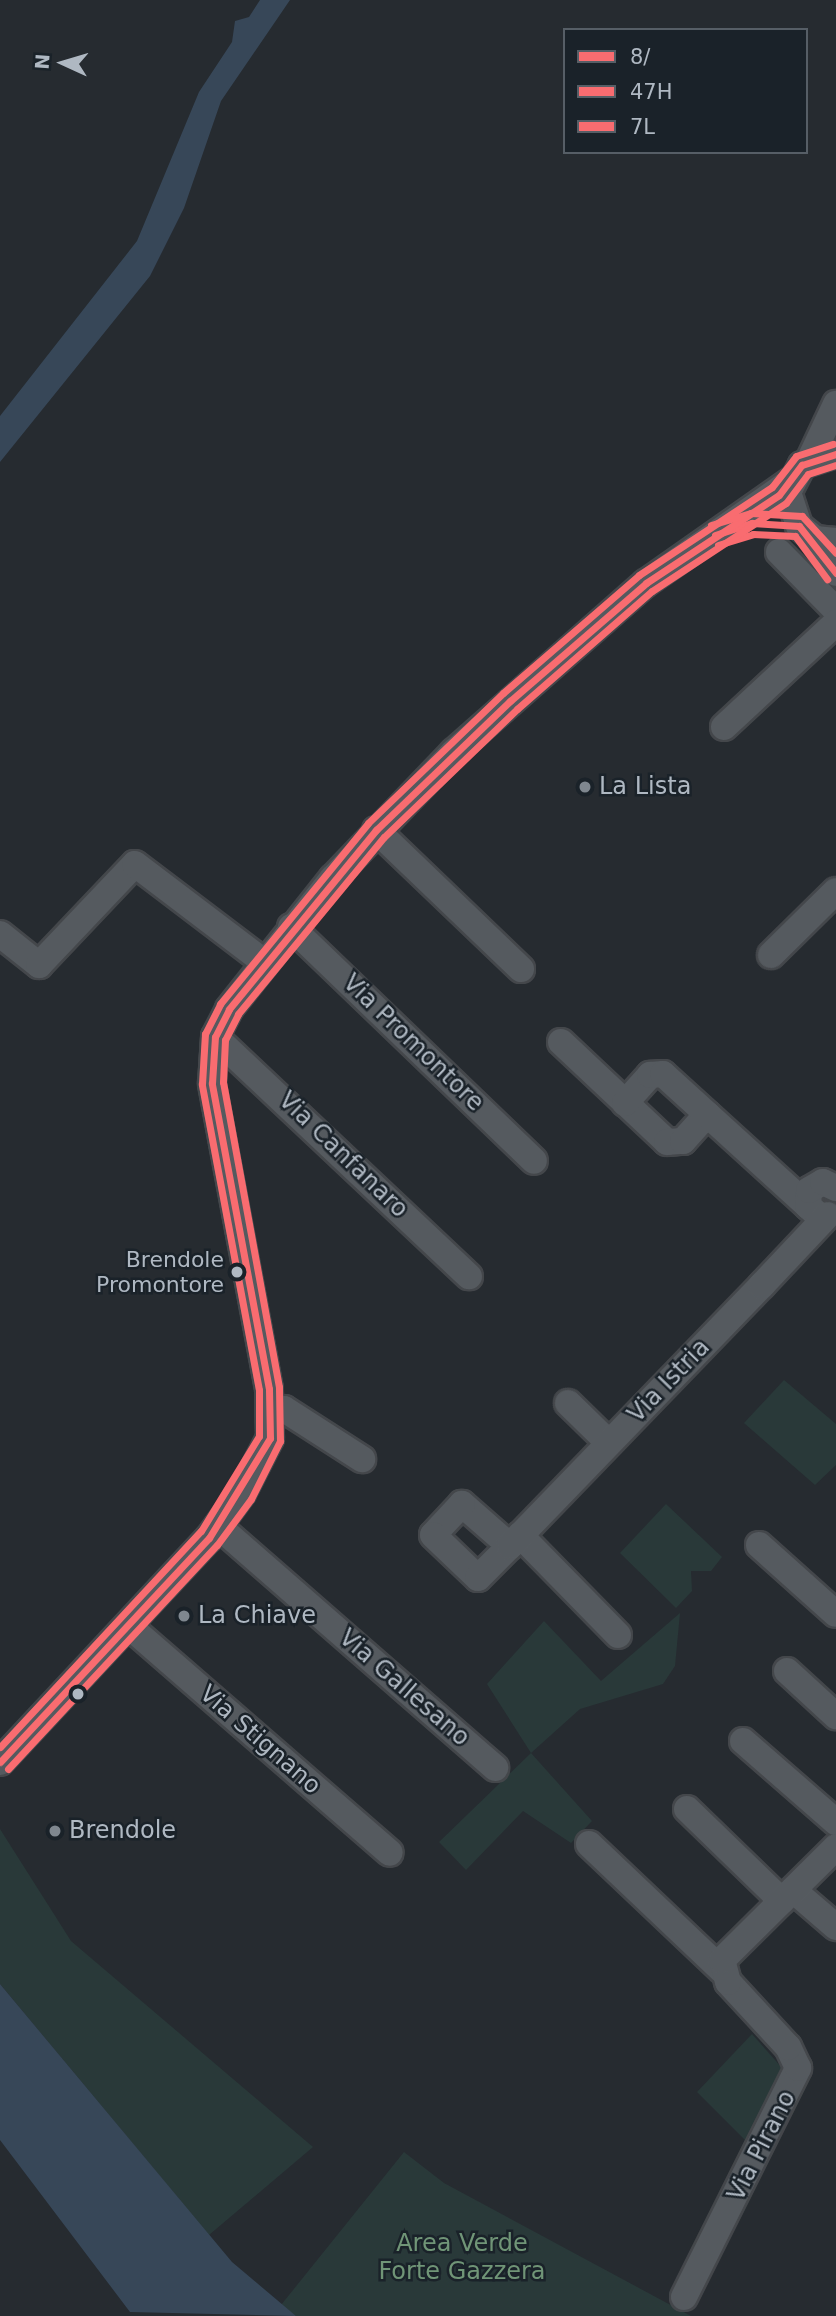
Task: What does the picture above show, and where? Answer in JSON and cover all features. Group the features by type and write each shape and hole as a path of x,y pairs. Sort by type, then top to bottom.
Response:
{"street":[{"path":"0,1762 130,1627 218,1526 267,1447 271,1408 216,1111 215,1037 263,961 376,830 603,620 823,457 836,405"},
{"path":"791,481 788,505 817,535 836,573"},
{"path":"724,530 771,522 817,535"},
{"path":"779,552 836,610"},
{"path":"724,727 836,623"},
{"path":"376,830 521,969"},
{"path":"0,934 39,965 135,863 263,961"},
{"path":"771,955 836,891"},
{"name":"Via Promontore","path":"291,927 534,1161"},
{"name":"Via Canfanaro","path":"215,1037 469,1276"},
{"path":"561,1042 672,1144 707,1114"},
{"path":"625,1102 650,1075 661,1073 707,1114 827,1194"},
{"name":"Via Istria","path":"618,1635 515,1540 609,1443 827,1194"},
{"path":"568,1403 609,1443"},
{"path":"271,1408 284,1409 362,1459"},
{"name":"Via Gallesano","path":"218,1526 495,1768"},
{"path":"759,1545 836,1614"},
{"name":"Via Stignano","path":"130,1627 390,1853"},
{"path":"787,1671 836,1716"},
{"path":"743,1741 836,1822"},
{"path":"687,1809 788,1895 836,1927"},
{"name":"Via Pirano","path":"589,1844 722,1970 798,2068 684,2297"},
{"path":"722,1970 722,1960 836,1847"}],"green space":[{"path":"784,1380 836,1424 836,1465 815,1485 744,1423"},
{"path":"666,1504 722,1557 711,1571 691,1571 692,1591 676,1608 620,1553"},
{"path":"680,1613 675,1666 663,1684 580,1709 531,1753 487,1684 544,1621 601,1681"},
{"path":"531,1753 592,1821 571,1843 523,1811 466,1870 439,1842"},
{"path":"0,1829 71,1941 313,2147 209,2235 0,1984"},
{"path":"752,2034 783,2069 745,2140 697,2092"},
{"name":"Area Verde Forte Gazzera","path":"404,2152 444,2183 691,2316 296,2316 281,2305"}],"water":[{"path":"260,0 290,0 221,101 184,208 150,276 0,462 0,416 137,241 199,92 232,42 235,21 249,17"},
{"path":"0,1984 232,2262 296,2316 130,2312 0,2140"}],"transit line":[{"name":"7L","path":"0,1747 201,1531 259,1436 259,1390 202,1084 205,1034 220,1004 368,823 503,693 639,575 772,487 796,456 833,444"},
{"name":"8/","path":"0,1762 209,1538 270,1438 269,1389 212,1083 215,1037 229,1009 376,830 510,701 646,583 779,495 802,465 836,454"},
{"name":"47H","path":"8,1769 217,1545 251,1499 280,1441 279,1387 223,1082 225,1040 238,1014 384,837 517,709 652,591 786,503 808,474 836,465"},
{"name":"7L","path":"711,525 751,513 802,516 836,553"},
{"name":"8/","path":"715,535 752,523 799,526 836,573"},
{"name":"47H","path":"718,545 753,534 795,536 827,579"}],"place":[{"name":"La Lista","path":"585,787"},
{"name":"Brendole Promontore","path":"237,1272"},
{"name":"La Chiave","path":"184,1616"},
{"name":"Brendole","path":"55,1831"}]}
